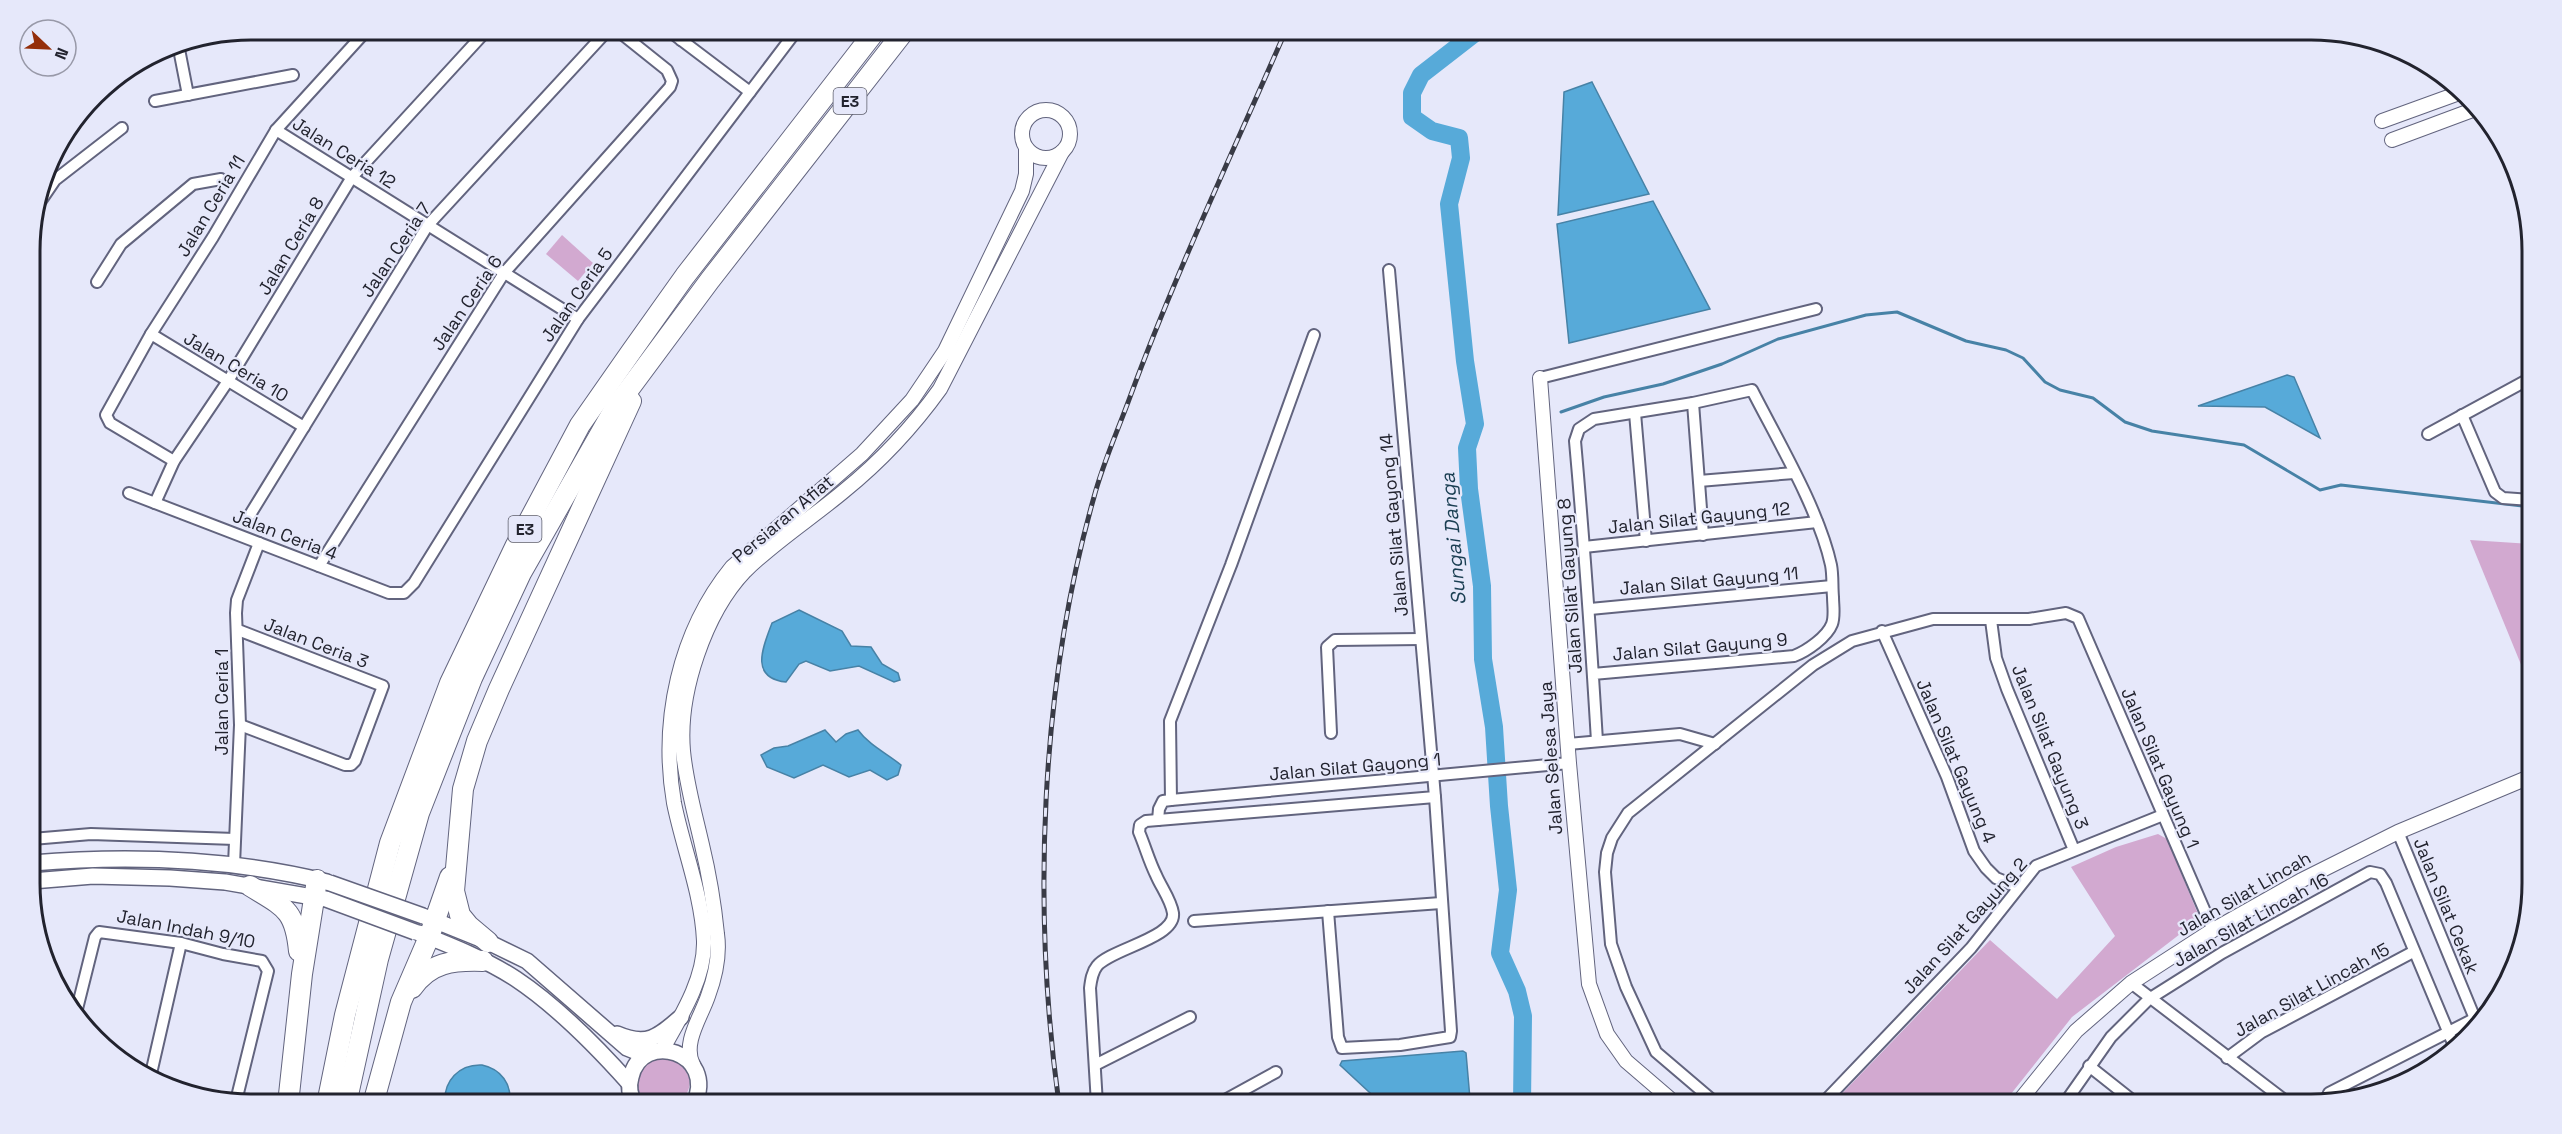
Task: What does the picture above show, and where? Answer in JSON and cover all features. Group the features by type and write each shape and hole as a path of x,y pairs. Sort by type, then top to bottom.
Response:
{"highway":[{"name":"E3","path":"329,1094 345,1016 390,843 450,683 510,557 587,416 685,276 868,41"},
{"name":"E3","path":"348,1094 378,959 419,813 444,745 494,628 525,564 588,451 644,368 717,270 897,41"},
{"path":"401,1002 420,976 439,964 485,952 460,915 454,891 463,789 477,741 612,444 644,368"},
{"path":"376,1094 401,1002 425,927 448,885 456,850"},
{"path":"250,886 290,913 297,928 302,974"},
{"path":"289,1094 302,974 322,889"}],"main road":[{"path":"40,862 95,858 169,859 234,865 322,889 485,952 527,961 557,985 600,1027 627,1048 637,1052 674,1051 685,1056 693,1065 699,1084 697,1094"},
{"path":"40,880 93,876 181,879 250,886 322,889"},
{"path":"485,952 600,1051 629,1083 632,1094"},
{"path":"600,1027 642,1041 663,1033 681,1017"},
{"path":"629,1083 636,1064 657,1051"}],"street":[{"name":"Jalan Ceria 11","path":"174,461 110,423 106,415 151,334 213,237 276,130 357,41"},
{"name":"Jalan Ceria 8","path":"155,503 174,461 228,381 352,177 477,41"},
{"name":"Jalan Ceria 7","path":"248,518 428,225 599,41"},
{"name":"Jalan Ceria 6","path":"319,566 504,273 665,93 672,81 667,70 631,41"},
{"path":"682,41 750,92"},
{"name":"Jalan Ceria 5","path":"404,593 414,583 578,319 789,41"},
{"path":"180,53 188,95"},
{"path":"155,101 293,75"},
{"path":"2382,121 2453,95"},
{"name":"Persiaran Afiat","path":"657,1051 681,1017 701,965 704,941 698,903 675,804 669,758 669,720 676,682 688,647 722,589 843,492 891,450 917,421 940,389 1070,139 1068,123 1063,117 1049,110 1034,113 1023,125 1026,174 1022,191 945,351 898,417 862,454 732,567 722,589 690,678 684,713 683,741 690,792 715,914 719,945 708,997 688,1056 693,1065"},
{"path":"2392,140 2469,112"},
{"path":"51,185 55,180 122,128"},
{"name":"Jalan Ceria 12","path":"276,130 578,319"},
{"path":"1026,148 1039,157 1047,158 1062,152"},
{"path":"97,282 121,244 193,184 222,179"},
{"name":"Jalan Silat Gayong 14","path":"1328,911 1339,1044 1346,1050 1450,1037 1434,776 1389,270"},
{"path":"1540,378 1816,309"},
{"name":"Jalan Ceria 10","path":"151,334 304,427"},
{"path":"1158,819 1160,805 1163,801 1171,800 1170,721 1231,565 1314,334"},
{"name":"Jalan Selesa Jaya","path":"1540,378 1569,763 1585,960 1589,984 1606,1034 1626,1061 1664,1093"},
{"path":"2428,434 2522,383"},
{"path":"1646,541 1635,413 1752,390 1817,522 1831,565 1832,586"},
{"path":"1693,402 1703,535"},
{"name":"Jalan Silat Gayung 8","path":"1598,741 1590,609 1575,441 1579,429 1594,419 1635,413"},
{"path":"2462,415 2499,495 2522,499"},
{"path":"1699,481 1794,473"},
{"path":"834,479 843,492"},
{"path":"820,490 828,503"},
{"name":"Jalan Ceria 4","path":"129,492 389,593 404,593"},
{"name":"Jalan Silat Gayung 12","path":"1584,547 1817,522"},
{"name":"Jalan Ceria 1","path":"234,865 240,725 237,600 259,543"},
{"name":"Jalan Silat Gayung 11","path":"1590,609 1832,586"},
{"name":"Jalan Silat Gayung 9","path":"1593,674 1794,656 1803,653 1829,629 1833,622 1832,586"},
{"name":"Jalan Silat Gayung 1","path":"1990,620 2030,619 2066,613 2078,618 2213,930"},
{"path":"1705,1093 1656,1052 1626,987 1611,945 1605,872 1607,853 1612,838 1628,813 1813,665 1852,641 1933,619 1990,620"},
{"name":"Jalan Silat Gayung 3","path":"1990,620 1996,658 2007,689 2074,850"},
{"name":"Jalan Ceria 3","path":"238,630 383,686 355,761 351,765 345,765 240,725"},
{"name":"Jalan Silat Gayung 4","path":"1882,631 1947,777 1974,851 1996,878 2018,887"},
{"path":"1331,733 1327,647 1335,640 1421,639"},
{"path":"1568,744 1680,734 1715,744"},
{"name":"Jalan Silat Gayong 1","path":"1171,800 1569,763"},
{"name":"Jalan Silat Lincah","path":"2026,1093 2076,1031 2132,983 2213,930 2300,881 2398,832 2522,780"},
{"path":"1096,1094 1090,995 1091,978 1096,967 1104,959 1146,940 1171,924 1173,920 1169,902 1139,832 1140,825 1146,820 1435,796"},
{"name":"Jalan Silat Gayung 2","path":"1832,1093 1971,948 2037,866 2163,814"},
{"name":"Jalan Silat Cekak","path":"2398,832 2473,1017"},
{"path":"40,838 91,834 236,838"},
{"name":"Jalan Silat Lincah 16","path":"2071,1093 2111,1038 2149,999 2222,953 2370,873 2380,874 2386,882 2413,952"},
{"path":"1194,921 1441,903"},
{"name":"Jalan Indah 9/10","path":"78,1003 95,937 99,932 106,931 181,943 261,961 266,964 268,971 238,1093"},
{"path":"152,1069 181,943"},
{"path":"2413,952 2452,1040"},
{"name":"Jalan Silat Lincah 15","path":"2227,1058 2262,1032 2413,952"},
{"path":"702,953 717,956"},
{"path":"2132,983 2149,999 2188,1025 2227,1058 2275,1093"},
{"path":"1095,1065 1190,1017"},
{"path":"2331,1093 2464,1027"},
{"path":"2089,1066 2123,1093"},
{"path":"1237,1094 1276,1072"}],"shaded area":[{"path":"562,235 593,263 578,281 546,254"},
{"path":"2470,540 2522,543 2522,667"},
{"path":"2158,834 2167,839 2198,914 2184,931 2072,1017 2012,1093 1842,1093 1990,940 2057,999 2115,936 2071,867 2116,847"},
{"path":"669,1056 682,1066 690,1084 686,1094 640,1094 638,1081 641,1069 651,1059"}],"water":[{"path":"1592,82 1649,194 1558,215 1564,92"},
{"path":"1653,201 1710,309 1569,343 1557,224"},
{"path":"2287,375 2294,377 2320,438 2265,407 2198,406"},
{"path":"799,610 842,631 851,646 871,647 882,664 898,673 900,680 894,682 859,666 830,671 806,661 799,664 786,682 774,679 763,668 765,642 772,623"},
{"path":"825,730 836,742 846,734 858,730 872,745 901,765 898,775 887,780 870,770 849,777 823,765 794,778 767,767 761,755"},
{"path":"1463,1051 1466,1053 1470,1093 1371,1093 1340,1065 1342,1061"},
{"path":"474,1065 489,1067 500,1074 507,1084 510,1094 446,1094 454,1076 466,1067"}],"waterway":[{"name":"Sungai Danga","path":"1466,40 1421,75 1412,93 1412,117 1432,131 1459,138 1461,158 1449,204 1465,361 1475,424 1467,448 1469,489 1482,586 1483,659 1494,727 1508,890 1500,953 1517,991 1523,1016 1522,1093"},
{"path":"1561,412 1604,397 1663,384 1722,364 1778,339 1866,315 1897,312 1966,341 2006,350 2023,358 2045,382 2060,390 2093,398 2125,422 2152,431 2244,445 2320,490 2341,485 2522,506"}],"railway":[{"path":"1058,1094 1045,954 1046,799 1052,721 1062,645 1076,570 1102,472 1148,350 1281,40"}]}
